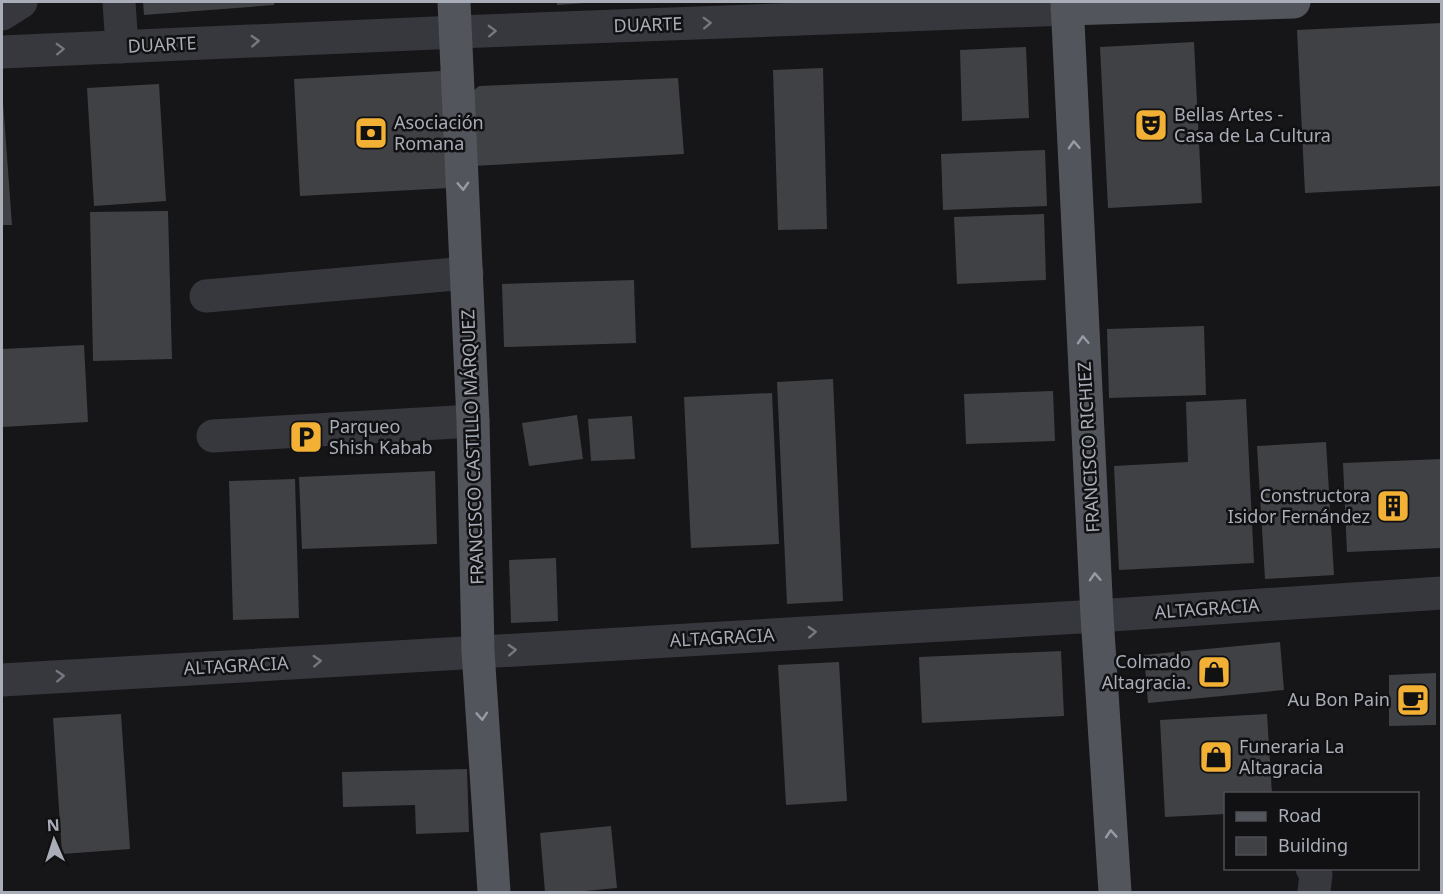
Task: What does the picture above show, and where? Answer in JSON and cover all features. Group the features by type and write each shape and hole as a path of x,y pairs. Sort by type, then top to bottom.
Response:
{"main road":[{"name":"DUARTE","path":"1067,5 1294,2"},
{"name":"FRANCISCO RICHIEZ","path":"1067,5 1097,616 1114,892"},
{"name":"FRANCISCO CASTILLO MÁRQUEZ","path":"455,17 473,421 478,651 494,892"}],"street":[{"path":"2,14 21,2"},
{"path":"119,2 122,47"},
{"name":"DUARTE","path":"2,52 122,47 455,17 1067,5"},
{"path":"206,296 467,273"},
{"path":"213,436 473,421"},
{"name":"ALTAGRACIA","path":"2,680 1097,616 1442,592"},
{"path":"1313,870 1316,874 1314,892"}],"building":[{"path":"143,2 274,2 274,5 144,15"},
{"path":"557,2 585,2 585,3 557,5"},
{"path":"1442,23 1442,186 1305,193 1297,30"},
{"name":"Bellas Artes - Casa de La Cultura","path":"1194,42 1202,203 1108,208 1100,47"},
{"path":"1026,47 1029,118 962,121 960,50"},
{"path":"823,68 827,229 778,230 773,70"},
{"name":"Asociación Romana","path":"442,71 449,188 300,196 294,79"},
{"path":"678,78 684,154 473,166 467,96 479,86"},
{"path":"159,84 166,201 94,206 87,88"},
{"path":"3,102 12,225 2,225"},
{"path":"1045,150 1047,206 943,210 941,154"},
{"path":"168,211 172,359 93,361 90,212"},
{"path":"1044,214 1046,280 957,284 954,217"},
{"path":"634,280 636,343 504,347 502,284"},
{"path":"1204,326 1206,395 1109,398 1107,329"},
{"path":"84,345 88,422 2,427 2,349"},
{"path":"833,379 843,601 787,604 777,382"},
{"path":"1053,391 1055,441 966,444 964,394"},
{"path":"772,393 779,544 691,548 684,397"},
{"path":"1246,399 1254,563 1119,570 1114,466 1188,462 1186,402"},
{"path":"577,415 583,459 529,466 522,423"},
{"path":"632,416 635,459 591,461 588,419"},
{"path":"1326,442 1334,575 1265,579 1257,446"},
{"name":"Constructora Isidor Fernández","path":"1442,459 1442,548 1347,552 1343,463"},
{"path":"435,471 437,544 302,549 299,477"},
{"path":"295,479 299,618 233,620 229,481"},
{"path":"556,558 558,621 511,623 509,560"},
{"name":"Colmado Altagracia.","path":"1280,642 1284,690 1148,703 1144,655"},
{"path":"1061,651 1064,716 922,723 919,657"},
{"path":"839,662 847,801 786,805 778,665"},
{"name":"Au Bon Pain","path":"1436,673 1436,725 1389,726 1389,675"},
{"path":"121,714 130,849 62,854 53,718"},
{"name":"Funeraria La Altagracia","path":"1267,714 1272,792 1224,792 1224,814 1165,817 1160,720"},
{"path":"467,769 469,832 416,834 415,805 343,807 342,772"},
{"path":"611,826 617,888 545,892 540,833"}],"place":[{"name":"Bellas Artes - Casa de La Cultura","path":"1151,125"},
{"name":"Asociación Romana","path":"371,133"},
{"name":"Parqueo Shish Kabab","path":"306,437"},
{"name":"Constructora Isidor Fernández","path":"1393,506"},
{"name":"Colmado Altagracia.","path":"1214,672"},
{"name":"Au Bon Pain","path":"1413,700"},
{"name":"Funeraria La Altagracia","path":"1216,757"}]}
